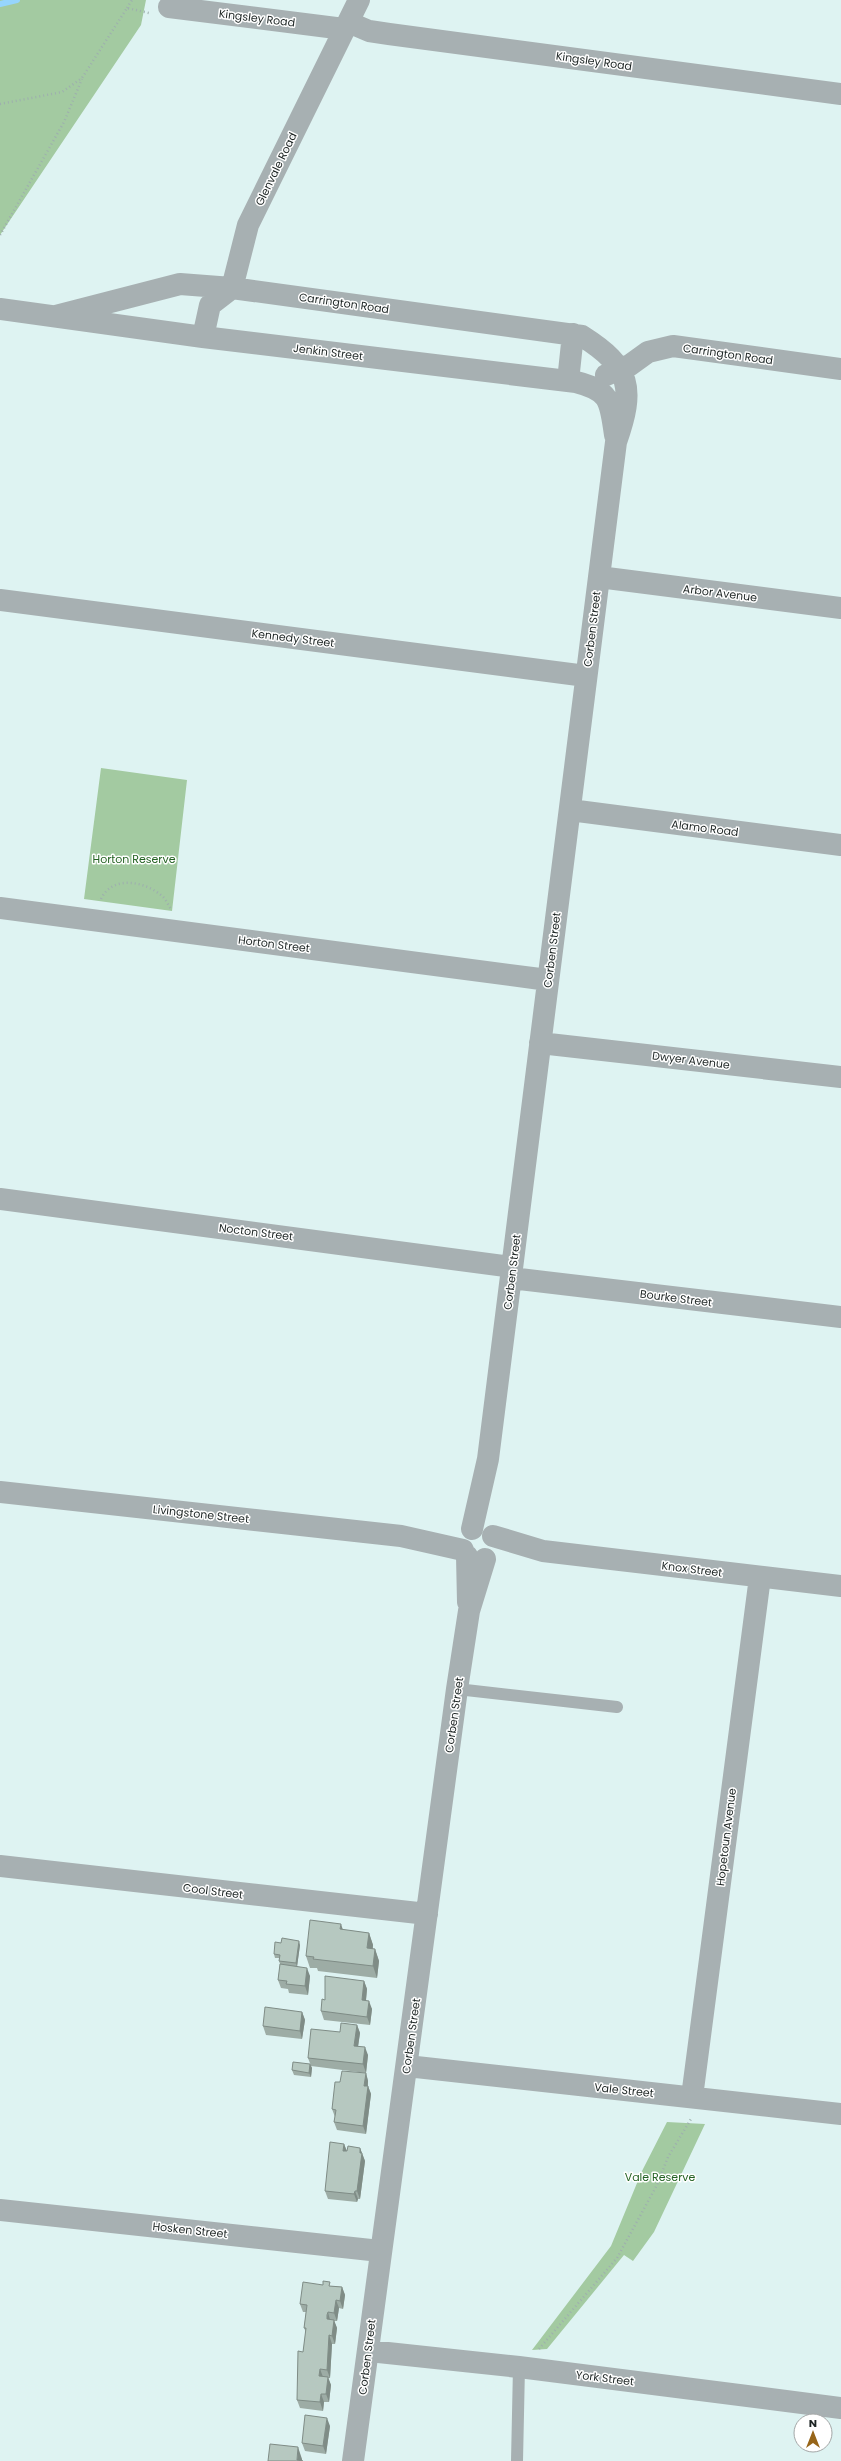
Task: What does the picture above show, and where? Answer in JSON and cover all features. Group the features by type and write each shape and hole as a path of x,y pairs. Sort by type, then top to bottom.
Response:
{"street":[{"name":"Glenvale Road","path":"232,288 248,225 359,0"},
{"name":"Kingsley Road","path":"162,11 346,26 389,34 841,94"},
{"name":"Carrington Road","path":"56,316 180,284 232,288 582,336 605,351 620,370 626,381 624,418 616,442"},
{"path":"203,337 210,305 232,288"},
{"name":"Jenkin Street","path":"0,309 203,337 572,381 596,387 605,396 612,413 616,442"},
{"path":"572,381 573,334"},
{"name":"Carrington Road","path":"572,381 620,370 630,365 648,352 673,346 841,370"},
{"name":"Corben Street","path":"353,2461 369,2352 380,2251 407,2066 457,1689 479,1544 488,1459 616,442"},
{"name":"Arbor Avenue","path":"599,577 841,608"},
{"name":"Kennedy Street","path":"0,600 586,676"},
{"name":"Alamo Road","path":"570,810 841,845"},
{"name":"Horton Street","path":"0,908 548,980"},
{"name":"Dwyer Avenue","path":"540,1043 841,1077"},
{"name":"Nocton Street","path":"0,1199 512,1273"},
{"name":"Bourke Street","path":"512,1273 841,1317"},
{"name":"Livingstone Street","path":"0,1492 479,1544"},
{"name":"Knox Street","path":"479,1544 841,1586"},
{"name":"Hopetoun Avenue","path":"700,2098 760,1576"},
{"name":"Cool Street","path":"0,1866 427,1914"},
{"name":"Vale Street","path":"407,2066 841,2114"},
{"name":"Hosken Street","path":"0,2210 380,2251"},
{"name":"York Street","path":"369,2352 523,2368 841,2408"}],"lane":[{"path":"457,1689 618,1707"},
{"path":"517,2461 523,2368"}],"path":[{"path":"0,235 64,122 82,78 132,0"},
{"path":"127,8 162,11"},
{"path":"0,104 62,92 82,78"},
{"path":"100,901 110,887 122,883 137,884 162,897 172,911"},
{"path":"523,2368 617,2258 657,2185 668,2157 700,2098"}],"green space":[{"path":"0,0 146,0 141,25 0,235"},
{"name":"Horton Reserve","path":"101,768 187,780 172,911 84,899"},
{"name":"Vale Reserve","path":"667,2122 705,2124 654,2232 633,2261 624,2255 547,2349 532,2350 611,2246 642,2171"}],"building":[{"path":"310,1920 341,1924 340,1929 369,1933 367,1948 375,1949 373,1966 313,1959 314,1957 306,1956"},
{"path":"282,1938 299,1941 296,1963 279,1961 280,1955 274,1954 275,1942 281,1943"},
{"path":"280,1964 307,1968 305,1986 286,1984 287,1981 278,1980"},
{"path":"325,1976 364,1981 362,2000 369,2001 367,2017 321,2011 322,1999 325,2000"},
{"path":"265,2007 302,2012 300,2031 263,2026"},
{"path":"341,2023 357,2025 354,2046 365,2047 363,2064 308,2058 311,2029 340,2032"},
{"path":"293,2062 310,2064 309,2073 292,2070"},
{"path":"342,2071 366,2073 364,2086 368,2086 363,2126 334,2122 336,2110 332,2109 335,2082 340,2082"},
{"path":"330,2142 344,2144 343,2151 347,2151 348,2146 360,2148 360,2153 362,2153 357,2191 355,2191 354,2194 325,2191"},
{"path":"323,2281 330,2282 329,2286 342,2287 340,2301 336,2300 334,2313 328,2312 327,2315 327,2319 334,2320 332,2336 329,2335 327,2370 320,2369 319,2376 328,2377 326,2394 321,2394 320,2402 297,2400 298,2351 303,2352 306,2328 304,2328 307,2305 300,2304 303,2282 323,2285"},
{"path":"305,2415 327,2418 323,2446 302,2443"},
{"path":"270,2444 298,2447 297,2460 303,2461 268,2461"}],"waterway":[{"path":"0,4 17,0"}]}
